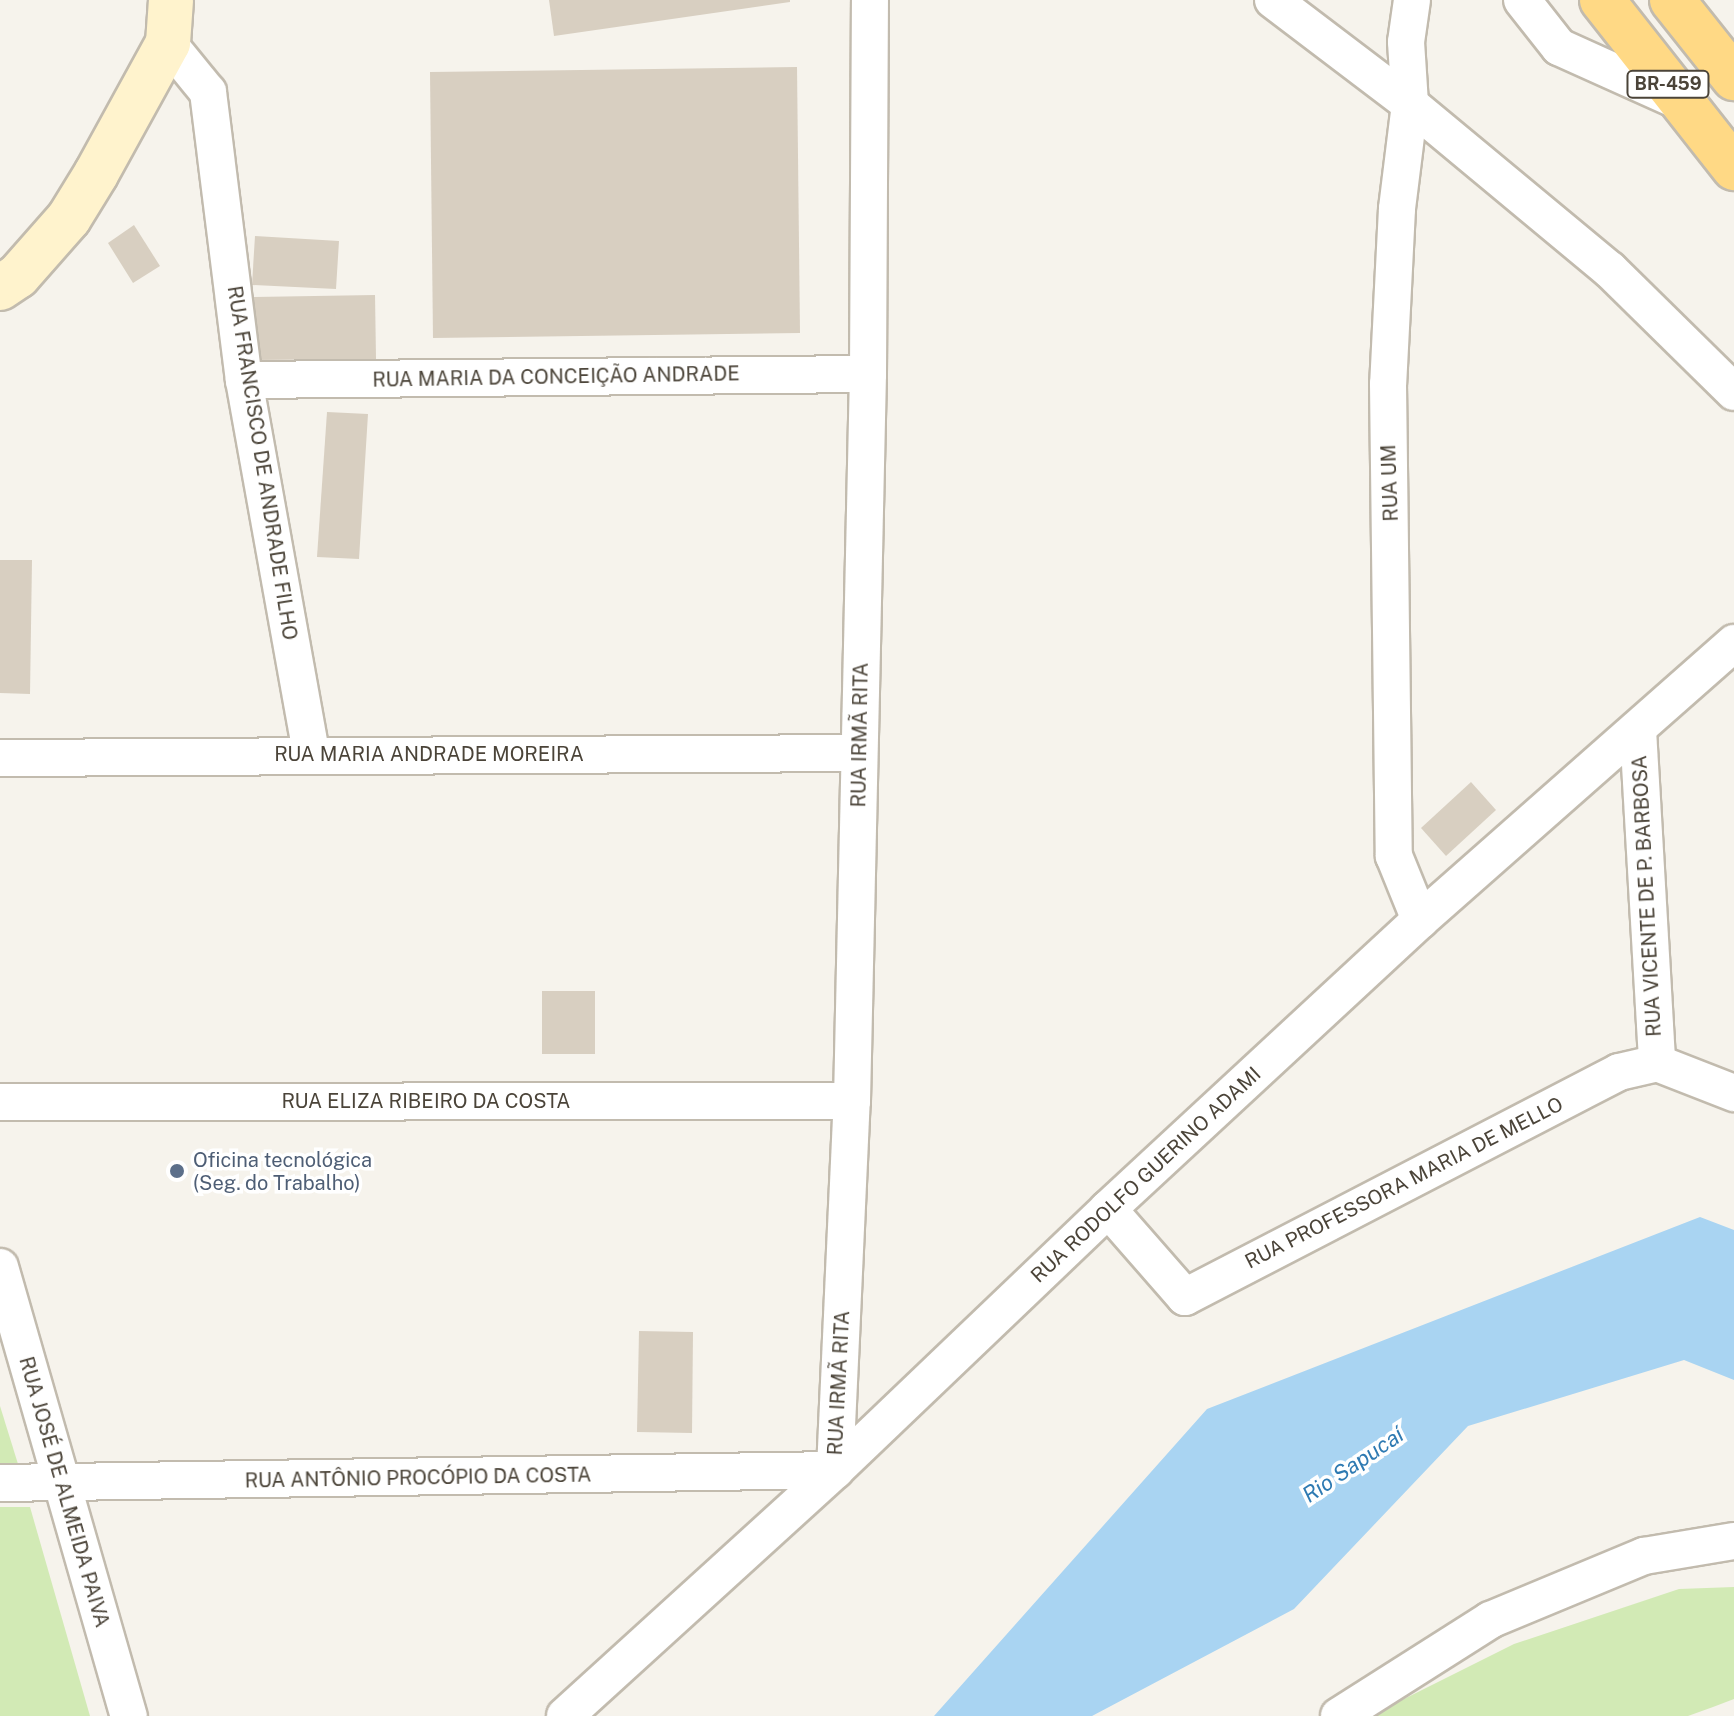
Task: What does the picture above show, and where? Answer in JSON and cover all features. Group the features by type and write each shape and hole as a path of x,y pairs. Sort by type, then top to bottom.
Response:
{"highway":[{"name":"BR-459","path":"1602,0 1734,168"},
{"name":"BR-459","path":"1672,0 1734,78"}],"main road":[{"path":"0,288 18,276 69,218 168,43 171,0"}],"street":[{"name":"RUA IRMÃ RITA","path":"835,1470 852,1101 868,374 870,0"},
{"path":"1273,0 1410,104 1610,270 1734,392"},
{"name":"RUA UM","path":"1412,0 1406,42 1410,104 1397,209 1388,384 1394,856 1420,920"},
{"path":"1522,0 1559,47 1683,103"},
{"name":"RUA FRANCISCO DE ANDRADE FILHO","path":"168,43 208,92 244,380 311,754"},
{"name":"RUA MARIA DA CONCEIÇÃO ANDRADE","path":"244,380 868,374"},
{"name":"RUA RODOLFO GUERINO ADAMI","path":"565,1716 835,1470 1108,1209 1420,920 1734,643"},
{"name":"RUA VICENTE DE P. BARBOSA","path":"1638,730 1657,1063"},
{"name":"RUA MARIA ANDRADE MOREIRA","path":"0,758 859,753"},
{"path":"1657,1063 1734,1093"},
{"name":"RUA PROFESSORA MARIA DE MELLO","path":"1108,1209 1185,1297 1619,1072 1657,1063"},
{"name":"RUA ELIZA RIBEIRO DA COSTA","path":"0,1102 852,1101"},
{"name":"RUA JOSÉ DE ALMEIDA PAIVA","path":"0,1267 129,1716"},
{"name":"RUA ANTÔNIO PROCÓPIO DA COSTA","path":"0,1483 61,1485 835,1470"},
{"path":"1339,1716 1377,1688 1503,1614 1644,1556 1734,1541"}],"green space":[{"path":"0,1406 18,1464 0,1464"},
{"path":"0,1507 30,1507 90,1716 0,1716"},
{"path":"1734,1587 1734,1699 1688,1716 1370,1716 1514,1644 1679,1589"}],"water":[{"name":"Rio Sapucaí","path":"1700,1217 1734,1230 1734,1380 1684,1360 1468,1426 1294,1609 1092,1716 934,1716 1207,1409"}],"building":[{"path":"549,0 790,0 790,2 554,36"},
{"path":"797,67 800,333 433,338 430,72"},
{"path":"134,225 160,266 133,283 108,243"},
{"path":"255,236 339,241 336,289 252,285"},
{"path":"375,295 376,359 254,360 253,297"},
{"path":"327,412 368,414 359,559 317,557"},
{"path":"0,560 32,560 30,694 0,693"},
{"path":"1471,782 1496,810 1446,856 1421,828"},
{"path":"542,991 595,991 595,1054 542,1054"},
{"path":"639,1331 693,1332 692,1433 637,1432"}],"place":[{"name":"Oficina tecnológica (Seg. do Trabalho)","path":"177,1171"}]}
